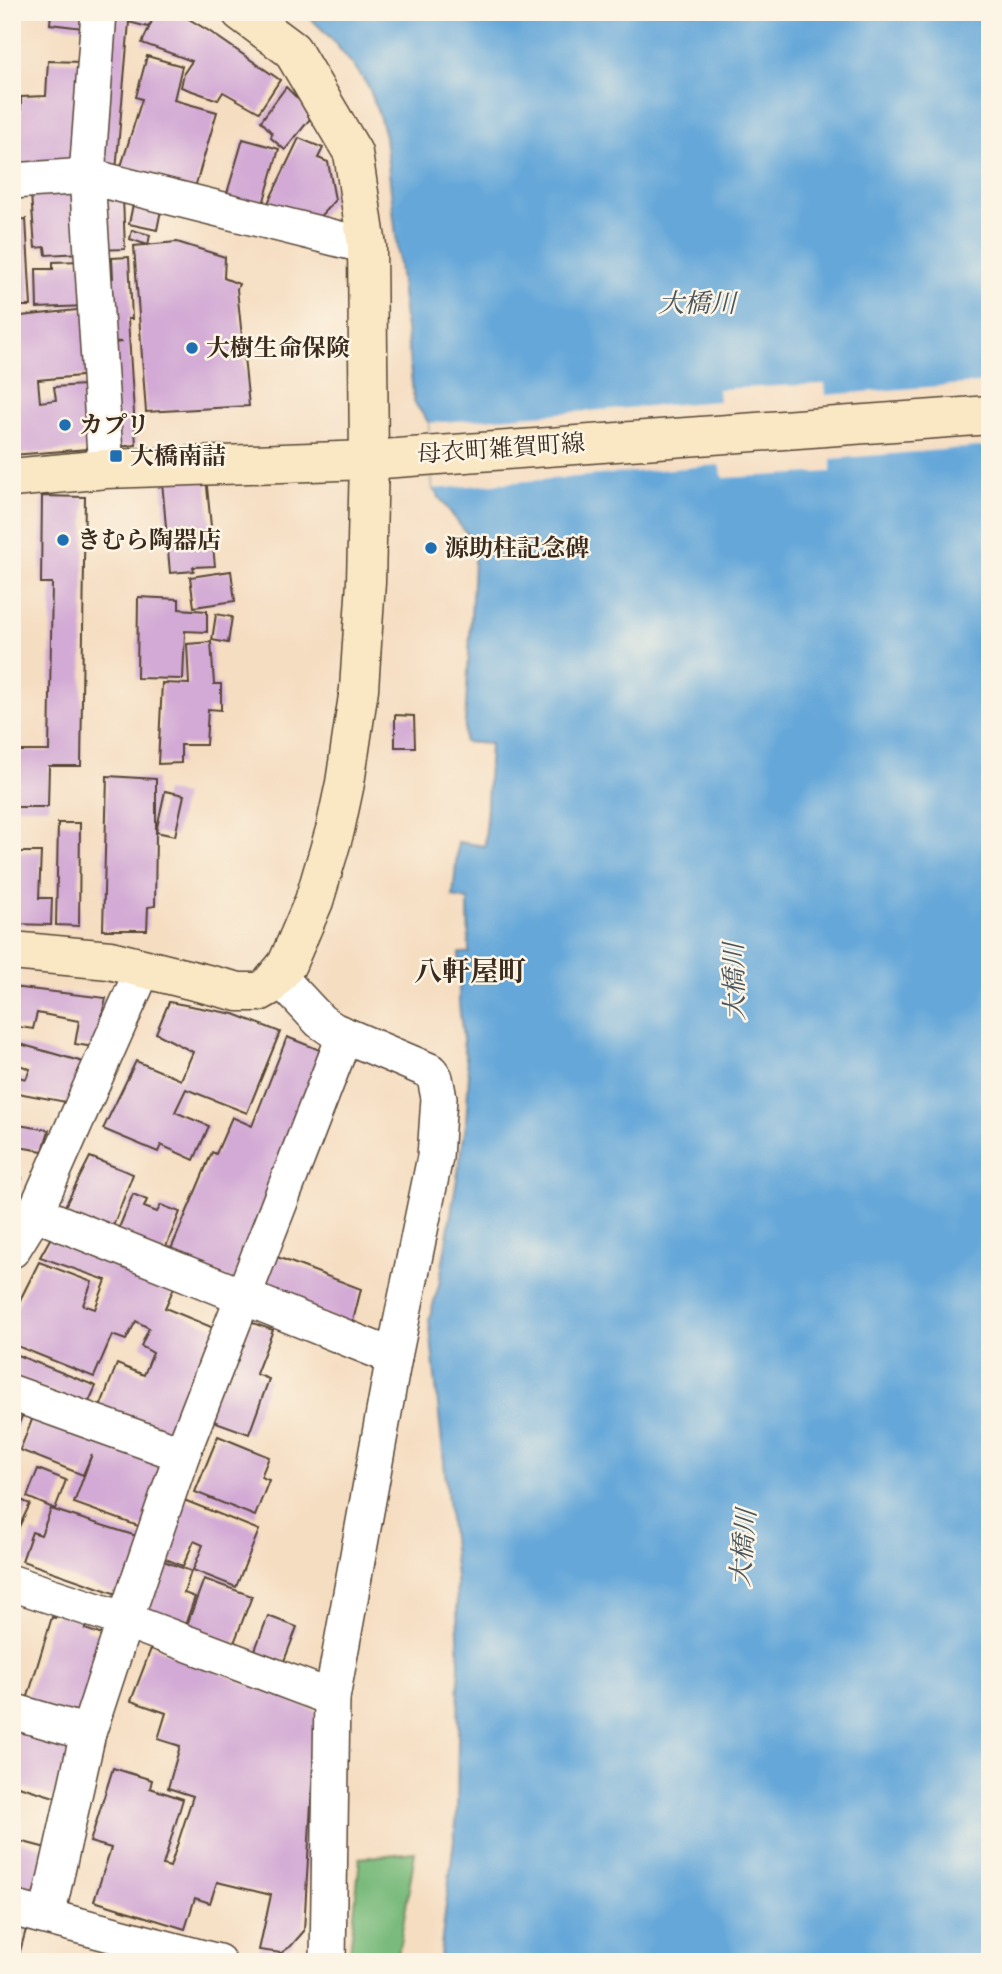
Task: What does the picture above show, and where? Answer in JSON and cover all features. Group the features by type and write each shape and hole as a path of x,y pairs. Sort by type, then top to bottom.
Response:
{"street":[{"path":"99,12 87,176 106,470"},
{"path":"12,951 110,960 239,992 259,992 278,976 299,939 318,890 345,783 359,689 366,582 369,460 367,246 353,153 292,50 241,12"},
{"path":"12,181 87,176 367,246"},
{"name":"母衣町雑賀町線","path":"12,478 106,470 369,460 990,415"},
{"path":"12,1250 35,1213 143,969"},
{"path":"278,976 320,1021 344,1037 430,1071 438,1087 436,1157 394,1357 332,1698 328,1962"},
{"path":"47,1916 88,1733 125,1620 182,1454 344,1037"},
{"path":"35,1213 394,1357"},
{"path":"12,1393 182,1454"},
{"path":"12,1583 125,1620 332,1698"},
{"path":"12,1711 88,1733"},
{"path":"12,1908 218,1962"}],"green space":[{"path":"415,1852 397,1962 349,1962 360,1858"}],"water":[{"name":"大橋川","path":"304,12 990,12 990,1962 439,1962 457,1815 459,1664 456,1577 429,1319 439,1285 466,1125 469,1073 459,1004 459,953 469,953 468,900 453,897 458,842 485,846 490,744 464,742 475,545 433,489 429,423 414,402 385,136 369,88 358,71 329,36"}],"pier":[{"path":"990,382 990,446 831,459 831,472 723,478 719,465 433,489 429,423 719,401 718,389 825,384 826,395"}],"building":[{"path":"51,12 92,12 91,29 50,24"},
{"path":"106,12 177,12 280,80 259,112 223,92 218,100 181,87 184,73 192,61 142,43 152,21 148,27 129,22 116,171 96,167"},
{"path":"147,56 182,66 174,100 217,112 194,191 119,173 142,99 136,97"},
{"path":"48,61 81,62 80,107 74,107 75,161 21,165 21,97 46,96"},
{"path":"286,87 300,101 310,119 285,150 271,138 272,133 261,121"},
{"path":"299,138 323,148 318,158 328,162 335,200 315,222 268,203"},
{"path":"243,139 279,149 261,211 225,200"},
{"path":"76,192 81,253 46,255 45,247 35,248 31,194"},
{"path":"92,196 123,197 125,249 96,250"},
{"path":"134,199 162,205 157,230 129,224"},
{"path":"26,219 31,306 12,306 12,220"},
{"path":"132,230 150,235 148,245 130,239"},
{"name":"大樹生命保険","path":"177,242 225,257 224,278 239,284 237,289 249,406 146,412 134,246"},
{"path":"129,257 132,319 128,319 136,445 116,447 113,343 122,342 103,341 98,281 113,278 112,258"},
{"path":"81,261 86,306 37,308 36,269 53,269 53,262"},
{"path":"86,309 91,375 38,380 40,402 56,400 54,387 84,385 88,449 12,455 12,317"},
{"path":"206,477 215,566 193,567 194,571 170,573 162,481"},
{"path":"42,496 85,497 81,766 49,766 48,807 12,807 12,751 49,751 52,583 41,583"},
{"path":"231,571 235,601 194,607 190,577"},
{"path":"138,597 179,599 179,609 207,611 207,632 185,631 183,679 137,678"},
{"path":"216,614 232,617 228,643 212,640"},
{"path":"211,642 214,684 221,684 221,710 208,709 206,745 181,745 181,763 158,764 162,683 189,684 187,644"},
{"path":"395,715 414,716 415,747 395,747"},
{"path":"107,776 156,779 155,906 148,907 147,930 103,930"},
{"path":"165,791 184,795 175,836 156,832"},
{"path":"58,823 80,823 79,926 56,925"},
{"path":"12,842 19,842 19,852 41,852 39,898 52,898 51,925 12,924"},
{"path":"12,987 106,998 94,1047 75,1044 79,1021 37,1013 33,1029 12,1026"},
{"path":"169,1002 234,1014 280,1032 247,1113 186,1089 175,1112 209,1126 194,1160 161,1145 158,1152 103,1129 136,1061 181,1080 193,1052 156,1033"},
{"path":"287,1037 325,1052 237,1282 169,1254 212,1152 216,1154 232,1117 252,1126"},
{"path":"13,1042 90,1064 71,1103 12,1092 12,1075 26,1079 30,1069 12,1062"},
{"path":"12,1124 49,1130 43,1151 12,1146"},
{"path":"90,1157 133,1174 110,1234 62,1212"},
{"path":"12,1175 22,1178 13,1209 12,1209"},
{"path":"133,1194 147,1200 144,1207 157,1212 161,1205 180,1212 163,1254 116,1235"},
{"path":"54,1232 176,1283 165,1308 221,1331 181,1441 99,1410 117,1364 144,1375 153,1353 141,1346 149,1328 136,1321 126,1340 112,1335 94,1377 12,1344 12,1316 39,1262 92,1282 83,1305 95,1309 106,1280 40,1257"},
{"path":"264,1252 361,1289 352,1325 251,1287"},
{"path":"241,1319 273,1330 256,1374 269,1379 249,1434 205,1418"},
{"path":"12,1353 96,1386 87,1406 12,1376"},
{"path":"12,1396 28,1402 12,1440"},
{"path":"38,1405 178,1459 152,1531 74,1503 92,1454 83,1475 20,1450"},
{"path":"218,1436 269,1457 261,1477 269,1480 255,1516 195,1492"},
{"path":"38,1469 66,1480 55,1509 27,1497"},
{"path":"12,1496 30,1504 16,1533 12,1531"},
{"path":"179,1498 259,1530 236,1587 193,1570 203,1545 194,1541 183,1566 156,1555"},
{"path":"51,1509 149,1540 128,1598 22,1561 32,1532 41,1535"},
{"path":"155,1558 191,1571 184,1593 195,1597 185,1625 136,1607"},
{"path":"204,1579 252,1596 234,1643 187,1625"},
{"path":"60,1609 89,1621 85,1629 108,1637 82,1722 26,1703 52,1617 55,1618"},
{"path":"268,1616 297,1627 284,1661 255,1650"},
{"path":"152,1646 316,1711 304,1931 281,1953 259,1950 271,1895 217,1882 210,1903 195,1898 185,1929 94,1901 111,1848 90,1842 113,1768 152,1780 150,1788 183,1799 163,1865 170,1867 193,1796 168,1788 180,1746 158,1739 166,1713 131,1701"},
{"path":"12,1717 83,1740 64,1800 12,1784"},
{"path":"12,1839 50,1849 37,1900 12,1894"},
{"path":"12,1922 27,1926 17,1962 12,1962"},
{"path":"121,1947 176,1962 118,1962"}],"place":[{"name":"大樹生命保険","path":"192,348"},
{"name":"カプリ","path":"65,425"},
{"name":"大橋南詰","path":"116,456"},
{"name":"きむら陶器店","path":"63,540"},
{"name":"源助柱記念碑","path":"431,548"}],"district":[{"name":"八軒屋町","path":"470,972"}]}
